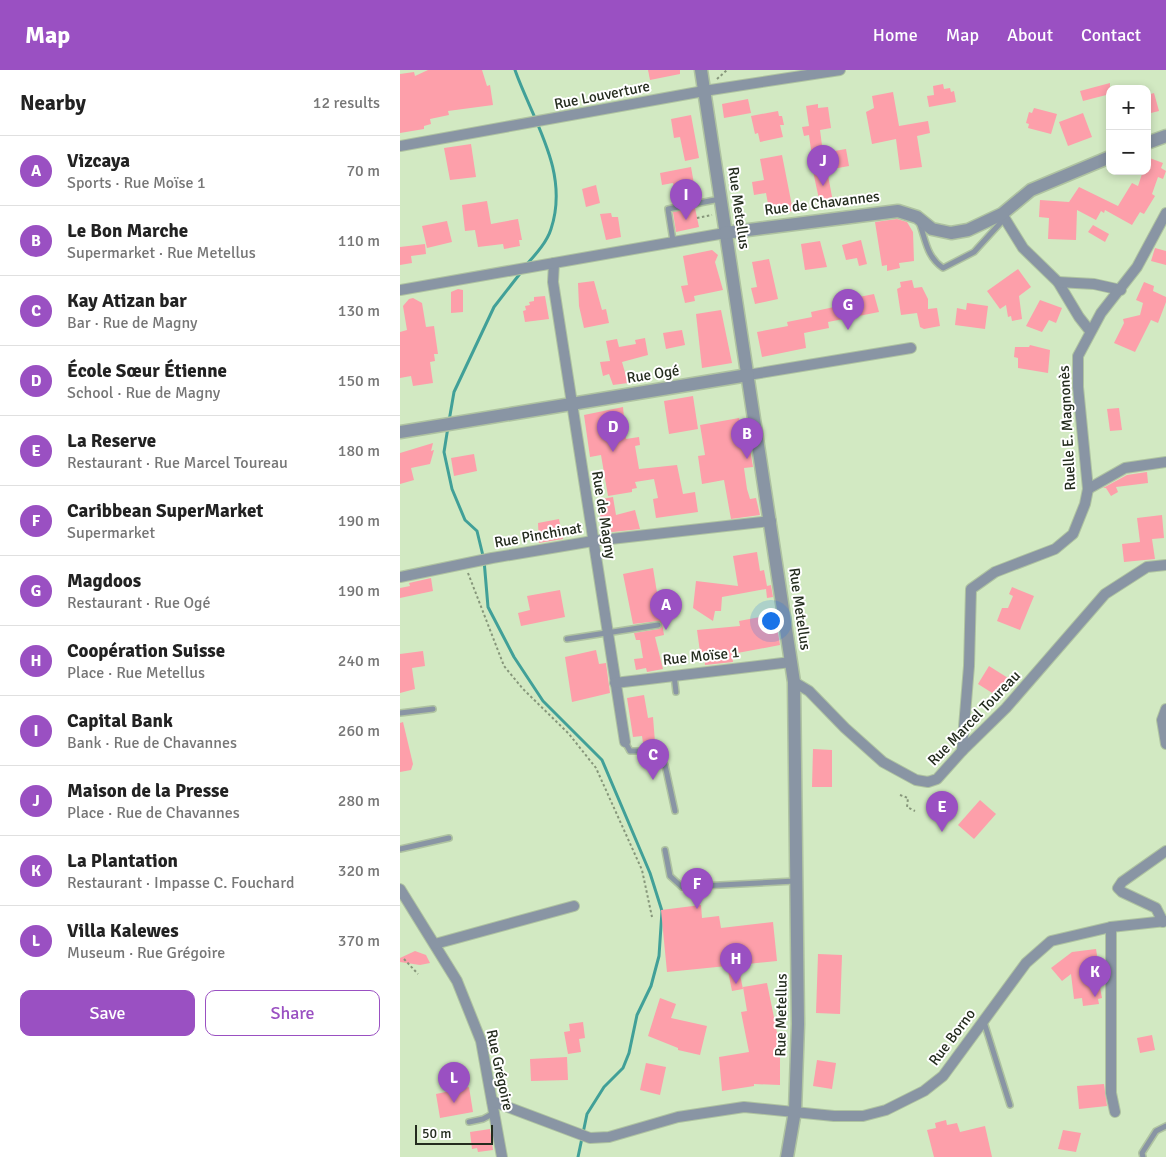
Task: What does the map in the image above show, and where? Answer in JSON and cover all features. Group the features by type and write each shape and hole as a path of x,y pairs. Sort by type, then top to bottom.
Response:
{"street":[{"name":"Rue Metellus","path":"701,70 794,682 798,880 795,1111 787,1157"},
{"name":"Rue Louverture","path":"400,146 704,91 840,70"},
{"path":"1151,142 1166,136"},
{"name":"Rue de Chavannes","path":"400,290 673,241 898,210 917,217 932,229 950,233 968,230 1003,216 1031,190 1106,159"},
{"name":"Ruelle E. Magnonès","path":"962,751 969,666 971,589 995,572 1055,549 1073,534 1085,504 1088,489 1078,387 1078,356 1101,313 1121,290 1137,267 1166,213"},
{"path":"1003,216 1023,248 1058,282 1079,317 1090,331"},
{"name":"Rue de Magny","path":"554,263 553,282 625,742"},
{"path":"1058,282 1094,284 1121,290"},
{"name":"Rue Ogé","path":"400,432 911,348"},
{"path":"1088,489 1125,468 1166,462"},
{"name":"Rue Pinchinat","path":"400,577 492,558 593,541 771,521"},
{"name":"Rue Marcel Toureau","path":"794,682 809,691 883,762 916,780 928,782 937,779 962,751 1006,708 1105,594 1147,567 1166,565"},
{"name":"Rue Moïse 1","path":"615,682 791,662"},
{"path":"1166,709 1162,720 1166,744"},
{"path":"1164,922 1156,908 1122,892 1118,888 1122,882 1166,851"},
{"name":"Rue Grégoire","path":"400,889 457,981 481,1041 502,1157"},
{"path":"435,944 574,906"},
{"name":"Rue Borno","path":"492,1101 590,1138 608,1137 678,1117 744,1106 863,1116 886,1110 924,1091 943,1076 1026,963 1051,941 1111,927 1164,922"},
{"path":"1111,927 1111,1093 1115,1112"}],"lane":[{"path":"673,241 668,209 720,199"},
{"path":"917,217 927,252 935,263 943,268 974,252 1003,216"},
{"path":"567,639 658,625"},
{"path":"674,674 676,692"},
{"path":"400,713 433,708"},
{"path":"625,742 630,751 642,751 666,765 675,811"},
{"path":"400,849 449,838"},
{"path":"665,850 670,876 682,887 798,880"},
{"path":"984,1022 1010,1105"},
{"path":"469,1122 482,1120 494,1113"},
{"path":"1143,1157 1142,1152 1156,1132 1166,1126"}],"path":[{"path":"697,218 722,213"},
{"path":"468,563 504,666 523,689 570,734 596,768 642,870 652,917"},
{"path":"900,795 908,798 907,807 916,812"},
{"path":"404,959 418,974"}],"building":[{"path":"428,70 482,70 487,86 490,85 493,105 448,111 449,115 430,119 431,124 424,126 424,129 400,133 400,74 414,72 415,76"},
{"path":"648,70 680,70 680,74 650,80"},
{"path":"1110,83 1110,85 1106,85 1106,95 1083,101 1080,91"},
{"path":"943,84 944,89 950,88 951,92 954,91 956,102 929,107 927,96 934,95 933,86"},
{"path":"893,92 899,126 928,121 930,133 917,136 922,167 900,170 896,139 872,144 866,112 874,108 872,96"},
{"path":"1154,93 1159,111 1151,113 1151,94"},
{"path":"748,99 751,113 724,118 722,104"},
{"path":"818,104 818,108 828,107 831,128 820,130 823,153 846,149 849,166 827,170 833,202 820,204 810,157 812,157 809,135 804,136 802,127 809,126 806,106"},
{"path":"1034,108 1057,114 1051,134 1028,128 1029,124 1026,123 1029,112 1032,113"},
{"path":"778,111 779,116 782,116 784,125 780,125 783,137 760,142 758,133 755,134 751,116"},
{"path":"1083,113 1092,137 1068,146 1059,122"},
{"path":"691,115 699,158 685,161 680,137 674,138 671,119"},
{"path":"471,144 476,177 450,180 444,148"},
{"path":"782,155 793,211 770,215 766,193 754,195 752,182 764,180 760,159"},
{"path":"1151,158 1163,163 1161,168 1166,171 1163,179 1158,177 1152,194 1155,196 1144,214 1140,212 1132,225 1105,210 1104,213 1101,211 1096,220 1077,210 1076,240 1048,239 1049,218 1039,217 1040,200 1069,202 1079,187 1118,206 1132,183 1138,186 1142,175 1151,175"},
{"path":"691,167 696,195 693,196 693,200 677,203 673,183 662,185 660,173"},
{"path":"596,185 600,203 586,207 582,189"},
{"path":"487,201 491,224 518,219 522,240 519,240 520,246 504,249 503,244 478,247 475,230 465,231 462,205"},
{"path":"695,208 699,227 676,232 673,212"},
{"path":"611,213 612,217 618,217 621,237 606,240 600,214"},
{"path":"897,219 907,222 913,232 914,261 899,263 900,268 887,271 887,265 882,266 875,222"},
{"path":"447,221 452,242 427,248 422,226"},
{"path":"1093,225 1109,234 1105,242 1088,232"},
{"path":"861,240 867,264 859,266 857,258 846,260 842,245"},
{"path":"820,241 827,267 805,270 801,244"},
{"path":"425,244 426,254 411,256 412,263 400,265 400,247"},
{"path":"1155,248 1166,251 1166,265 1151,261"},
{"path":"712,250 718,255 715,262 723,290 694,296 695,301 685,303 681,286 688,285 683,256"},
{"path":"769,259 778,299 755,304 751,288 757,287 752,262"},
{"path":"1018,269 1031,287 1019,296 1022,319 1012,321 1011,316 1008,317 1006,305 1000,309 987,291"},
{"path":"912,280 914,288 922,287 928,299 928,309 937,308 940,326 924,329 920,327 917,313 901,315 897,289 901,287 900,282"},
{"path":"594,281 602,310 606,309 609,323 584,328 579,306 578,283"},
{"path":"1144,282 1154,286 1153,291 1166,297 1166,302 1158,323 1151,320 1135,352 1114,343 1124,323 1123,319 1140,315 1143,303 1136,300"},
{"path":"458,289 463,290 463,312 451,313 451,292"},
{"path":"858,294 859,297 874,294 879,312 828,322 829,328 804,333 806,348 762,357 757,332 788,326 787,322 812,317 811,312 834,307 833,299"},
{"path":"545,296 549,319 525,322 523,311 526,310 525,306 530,305 529,302 534,301 534,297"},
{"path":"413,298 422,303 426,327 434,326 438,354 434,354 435,361 430,362 433,383 413,386 411,376 400,378 400,332 407,330 403,306 409,299"},
{"path":"1040,300 1062,308 1056,323 1049,320 1042,332 1026,326"},
{"path":"967,303 988,306 985,329 955,325 957,308 966,310"},
{"path":"721,310 732,363 702,368 696,314"},
{"path":"682,330 685,345 666,349 663,333"},
{"path":"645,338 648,355 622,362 628,383 613,385 609,374 603,376 600,362 610,361 606,341 617,339 619,347 636,344 635,340"},
{"path":"1030,345 1050,350 1048,373 1018,368 1018,358 1014,357 1015,347 1029,347"},
{"path":"693,396 698,429 669,434 664,401"},
{"path":"623,407 626,439 639,437 640,445 635,446 639,469 677,465 683,494 695,492 698,512 656,518 653,499 658,498 654,479 635,482 637,488 632,489 632,492 608,496 601,455 590,457 584,415"},
{"path":"1119,408 1122,430 1110,431 1107,409"},
{"path":"739,418 747,449 750,448 753,467 744,468 747,489 750,499 756,498 760,515 731,519 724,480 702,484 698,456 705,455 700,425"},
{"path":"433,443 431,451 434,450 430,464 411,468 414,480 400,484 400,453"},
{"path":"474,454 477,471 454,476 451,458"},
{"path":"1147,472 1148,483 1116,487 1118,492 1111,496 1106,488 1103,488 1127,475"},
{"path":"613,497 616,515 635,510 640,529 604,533 597,500"},
{"path":"1162,515 1164,538 1152,539 1155,559 1124,562 1122,544 1140,542 1137,518"},
{"path":"559,519 563,539 539,543 538,523"},
{"path":"757,552 760,571 764,570 767,586 771,585 773,597 767,598 766,589 722,597 721,611 715,611 713,621 693,608 696,581 738,586 733,556"},
{"path":"653,568 664,635 655,637 663,669 647,672 646,668 636,670 634,659 643,658 640,640 636,640 634,633 659,629 662,624 658,621 633,624 623,574"},
{"path":"431,578 433,591 400,598 400,588 410,586 409,583"},
{"path":"1012,587 1034,596 1020,630 997,621 1002,608 1008,608 1013,596 1009,594"},
{"path":"560,590 565,617 521,626 518,613 530,610 527,596"},
{"path":"775,614 780,645 732,654 733,662 705,665 704,652 700,652 697,630 740,626 739,621"},
{"path":"596,650 599,664 606,663 610,693 572,702 565,657"},
{"path":"423,651 425,666 412,668 415,689 400,693 400,654"},
{"path":"989,666 1008,678 997,696 978,684"},
{"path":"644,695 648,718 653,717 655,742 643,743 642,736 633,737 627,698"},
{"path":"403,722 413,764 411,770 400,772 400,723"},
{"path":"813,749 832,750 832,787 812,787"},
{"path":"980,800 996,814 974,839 958,825"},
{"path":"701,905 702,918 719,916 721,928 773,922 777,961 738,965 743,989 732,991 727,966 667,972 661,910"},
{"path":"1096,949 1098,961 1095,961 1102,998 1098,999 1099,1004 1083,1006 1082,998 1074,999 1071,974 1062,981 1051,968 1072,952"},
{"path":"415,951 426,955 430,963 420,965 400,962 400,958"},
{"path":"818,954 842,955 840,1014 816,1013"},
{"path":"767,983 780,1047 780,1085 754,1084 754,1086 722,1091 719,1057 749,1052 741,1012 747,1011 743,987"},
{"path":"660,998 676,1004 671,1018 707,1026 700,1055 678,1050 678,1048 648,1036"},
{"path":"583,1022 585,1038 579,1039 581,1052 568,1054 564,1032 570,1031 569,1024"},
{"path":"1152,1035 1155,1050 1140,1053 1137,1038"},
{"path":"567,1057 568,1080 531,1081 530,1059"},
{"path":"817,1060 836,1063 832,1089 813,1086"},
{"path":"646,1063 666,1067 660,1095 640,1090"},
{"path":"1104,1084 1107,1106 1079,1109 1077,1086"},
{"path":"469,1087 473,1112 440,1118 436,1094"},
{"path":"946,1120 947,1125 957,1123 960,1132 985,1126 992,1157 934,1157 927,1130 936,1128 935,1123"},
{"path":"490,1129 493,1150 478,1152 477,1148 472,1149 470,1132"},
{"path":"1063,1130 1081,1133 1076,1152 1058,1149"}],"waterway":[{"path":"515,70 547,147 556,187 556,208 551,229 541,248 527,264"},
{"path":"449,421 454,392 494,307 522,271"},
{"path":"448,427 444,452 452,489 465,520 477,531 484,560 488,607 514,657 543,701 602,760 650,873 662,911 659,956 651,986 637,1015 629,1053 623,1068 604,1087 587,1114 578,1157"}],"place":[{"name":"Maison de la Presse","path":"823,186"},
{"name":"Capital Bank","path":"686,220"},
{"name":"Magdoos","path":"848,330"},
{"name":"École Sœur Étienne","path":"613,452"},
{"name":"Le Bon Marche","path":"747,459"},
{"name":"Vizcaya","path":"666,630"},
{"name":"Kay Atizan bar","path":"653,780"},
{"name":"La Reserve","path":"942,832"},
{"name":"Caribbean SuperMarket","path":"697,909"},
{"name":"Coopération Suisse","path":"736,984"},
{"name":"La Plantation","path":"1095,997"},
{"name":"Villa Kalewes","path":"454,1103"}]}
